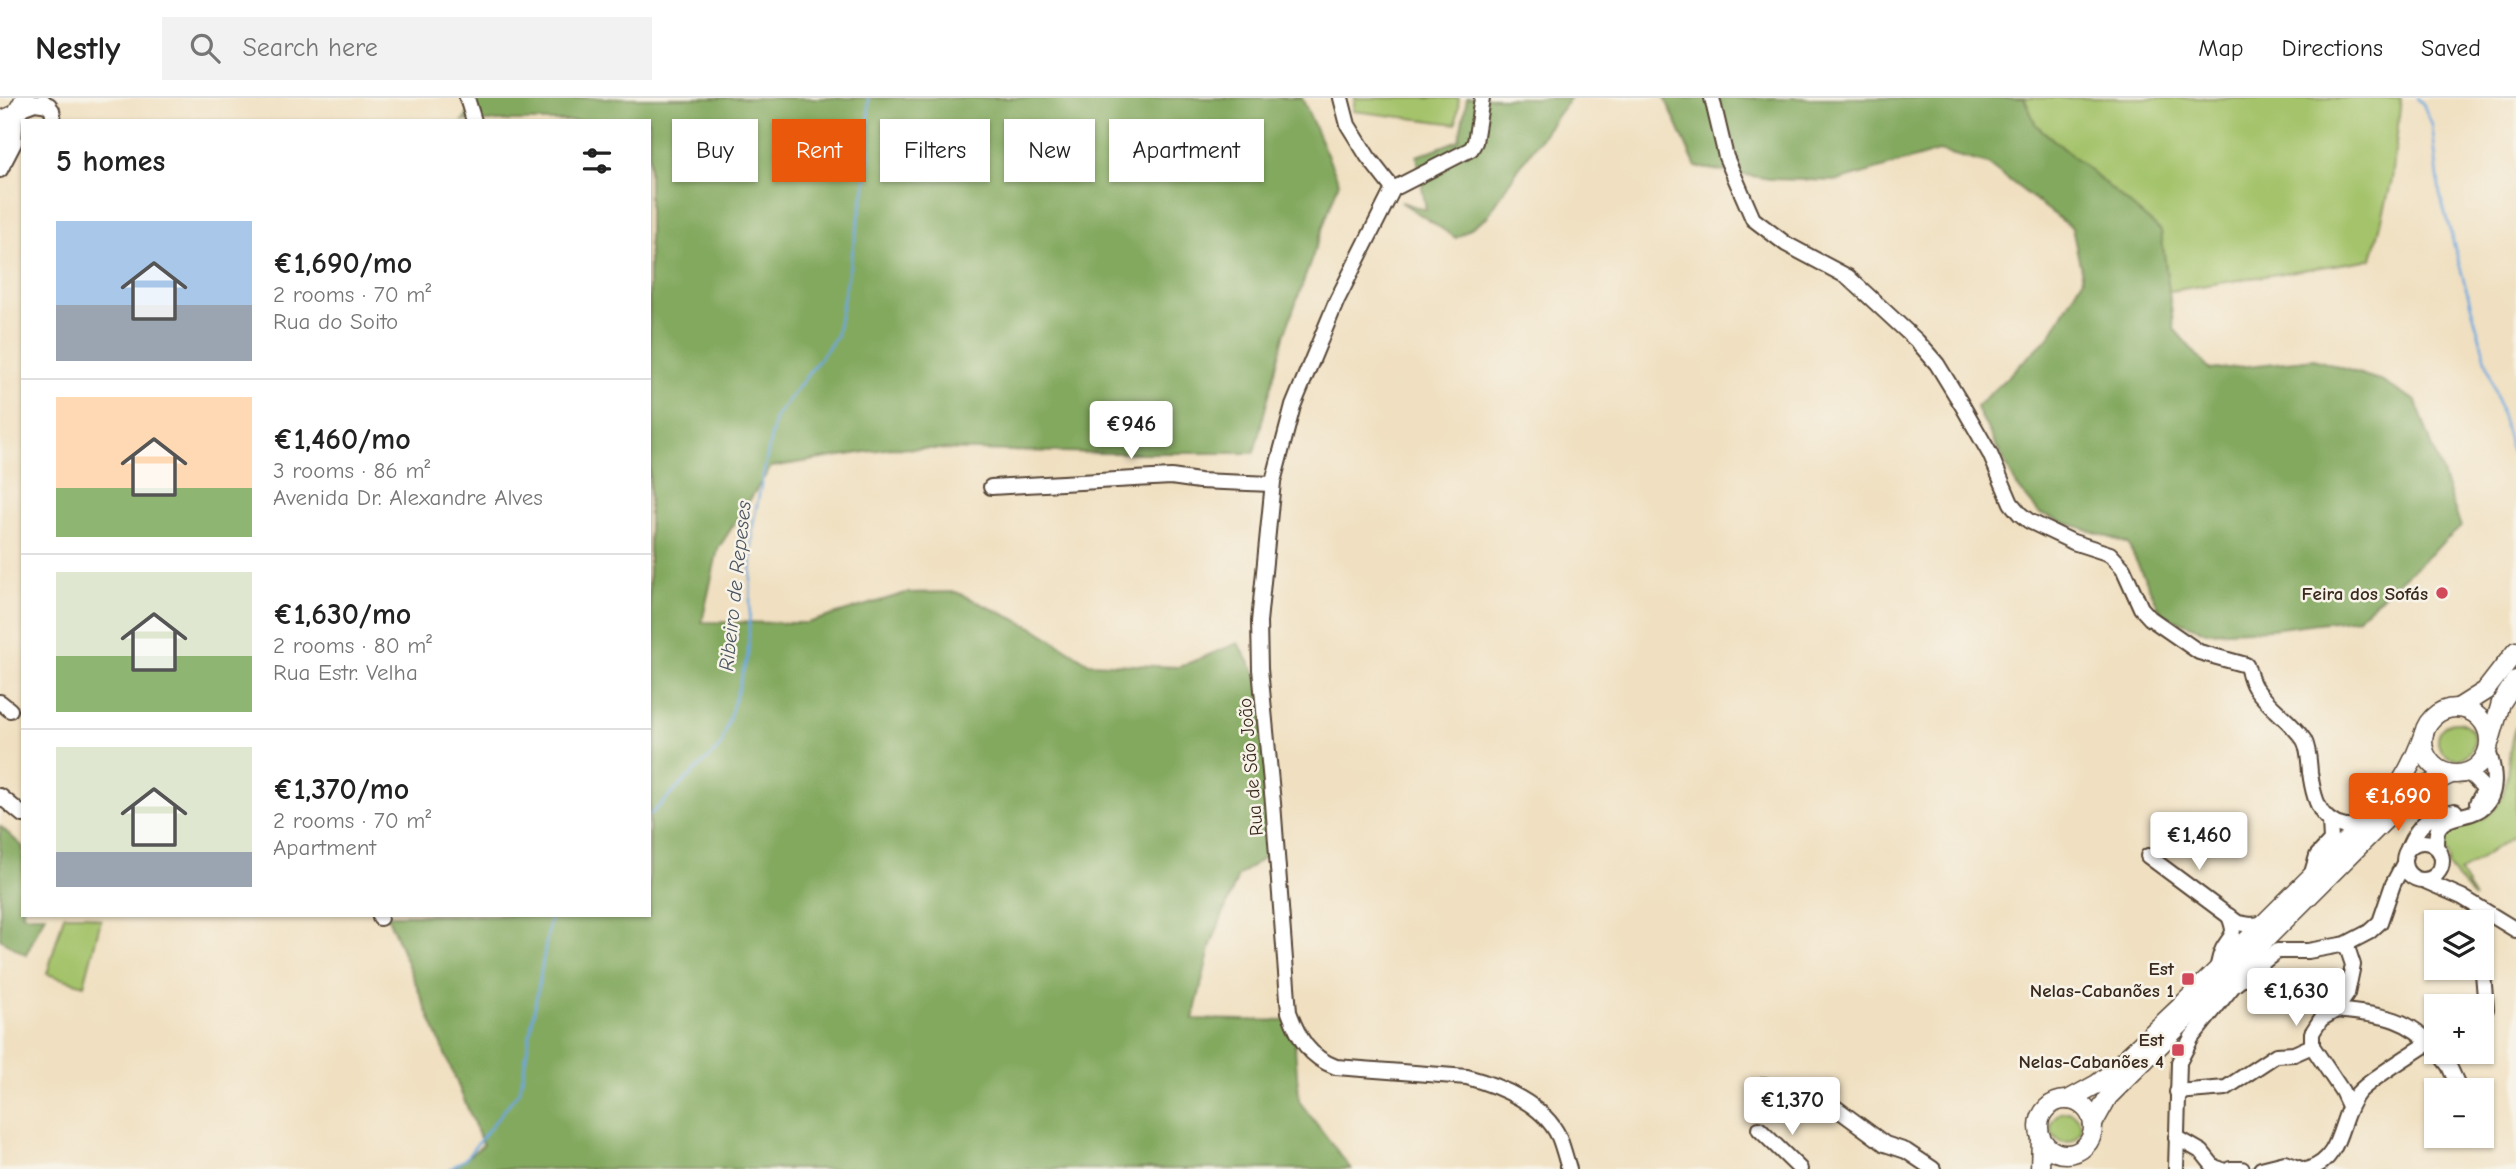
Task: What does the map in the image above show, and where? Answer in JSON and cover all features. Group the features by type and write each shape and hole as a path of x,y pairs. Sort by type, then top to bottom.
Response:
{"main road":[{"path":"2066,1169 2077,1152 2090,1141 2093,1124 2108,1097 2256,950 2270,926 2311,876 2404,780 2424,733 2437,715 2458,708 2485,691 2516,651"},
{"path":"2068,1100 2097,1084 2217,970 2270,926 2413,792 2484,760 2501,703 2516,680"},
{"path":"2458,708 2468,710 2483,722 2489,746"},
{"path":"2424,733 2426,755 2441,771 2460,773"},
{"path":"2040,1169 2039,1129 2043,1111 2059,1100 2068,1100 2088,1110 2093,1124"},
{"path":"2041,1138 2046,1145 2060,1154 2077,1152"}],"street":[{"path":"467,98 473,119"},
{"path":"1341,98 1348,125 1368,157 1393,188 1471,149 1475,142 1482,98"},
{"path":"1712,98 1726,157 1753,219 1786,244 1847,277 1917,341 1937,364 1968,415 1990,454 2011,503 2020,514 2073,542 2110,554 2123,568 2141,608 2150,618 2199,652 2246,665 2255,689 2298,733 2306,745 2314,796 2318,805 2330,821 2342,828 2360,827"},
{"path":"3,166 14,143 12,113 44,102 53,119"},
{"name":"Rua de São João","path":"1393,188 1336,300 1293,406 1272,484 1259,622 1259,669 1273,803 1289,1012 1298,1036 1322,1062 1336,1067 1467,1077 1488,1082 1534,1107 1549,1120 1559,1136 1569,1169"},
{"path":"991,487 1171,477 1272,484"},
{"path":"2435,846 2438,830 2447,820 2475,812 2486,804 2491,796 2495,770 2489,746"},
{"path":"2256,950 2269,948 2277,951 2308,951 2346,944 2369,932 2380,922 2393,884 2403,865 2404,853 2416,828 2430,818 2470,808 2478,802 2485,789 2460,773"},
{"path":"0,796 21,813"},
{"path":"2311,876 2317,856 2331,841 2330,821"},
{"path":"2408,848 2418,842 2435,846 2442,857 2448,878 2474,910"},
{"path":"2148,856 2238,923 2270,926 2277,951"},
{"path":"2423,880 2435,876 2442,864"},
{"path":"2403,865 2410,876 2462,897"},
{"path":"2217,970 2223,948 2232,939 2229,916"},
{"path":"2494,921 2516,930"},
{"path":"2346,944 2353,965 2347,994 2336,1010 2321,1018 2312,1033 2312,1046 2342,1091 2348,1107"},
{"path":"2176,1169 2179,1062 2192,1037 2233,986 2277,951"},
{"path":"2336,1010 2389,1017 2409,1025 2424,1039"},
{"path":"2177,1092 2226,1088 2276,1055 2294,1054 2312,1046"},
{"path":"2309,1169 2330,1155 2338,1142 2348,1107 2360,1091 2424,1054"},
{"path":"2449,1066 2454,1078"},
{"path":"1764,1085 1821,1097 1885,1144 1906,1151 1933,1169"},
{"path":"1759,1129 1800,1169"},
{"path":"2176,1137 2202,1152 2214,1167 2220,1169"},
{"path":"2261,1169 2285,1163 2301,1169"},
{"path":"2230,1169 2242,1169"}],"green space":[{"path":"480,98 1302,98 1339,182 1284,336 1254,453 891,448 771,467 718,549 702,622 807,623 906,593 956,592 1034,628 1089,663 1179,667 1238,643 1259,678 1278,847 1238,876 1211,945 1193,1019 1293,1021 1299,1101 1351,1169 452,1169 483,1145 388,917 651,917 651,119 464,119"},
{"path":"1355,98 1459,98 1456,124 1353,111"},
{"path":"1467,98 1570,98 1487,217 1456,238 1401,202 1426,210 1417,156 1459,140"},
{"path":"1665,98 2024,98 2036,125 2161,231 2174,329 2210,370 2314,359 2379,380 2416,401 2461,527 2357,618 2271,629 2206,632 2162,614 2128,544 2039,513 2017,486 1976,407 2050,336 2083,279 2072,228 1988,164 1939,151 1838,181 1770,179 1696,167"},
{"path":"2024,98 2401,98 2392,180 2372,259 2169,291 2160,231 2036,125"},
{"path":"2456,722 2468,728 2474,740 2468,752 2456,758 2444,752 2438,740 2444,728"},
{"path":"2516,726 2516,834 2459,873 2475,898 2448,865 2449,859 2442,840 2446,826 2484,817 2501,800"},
{"path":"0,826 21,845 21,917 44,917 26,955 0,939"},
{"path":"63,917 91,917 101,920 84,985 47,974"},
{"path":"2066,1112 2072,1113 2080,1121 2080,1133 2072,1141 2066,1142 2060,1141 2052,1133 2051,1127 2052,1121 2060,1113"}],"waterway":[{"name":"Ribeiro de Repeses","path":"651,814 721,746 748,655 753,524 775,418 836,337 870,161 868,98"},
{"name":"Ribeiro de Repeses","path":"2417,98 2423,104 2432,125 2440,195 2516,467"},
{"name":"Ribeiro de Repeses","path":"450,1169 465,1159 520,1090 551,917"}],"place":[{"name":"Feira dos Sofás","path":"2442,593"},
{"name":"Est Nelas-Cabanões 1","path":"2188,979"},
{"name":"Est Nelas-Cabanões 4","path":"2178,1050"}]}
